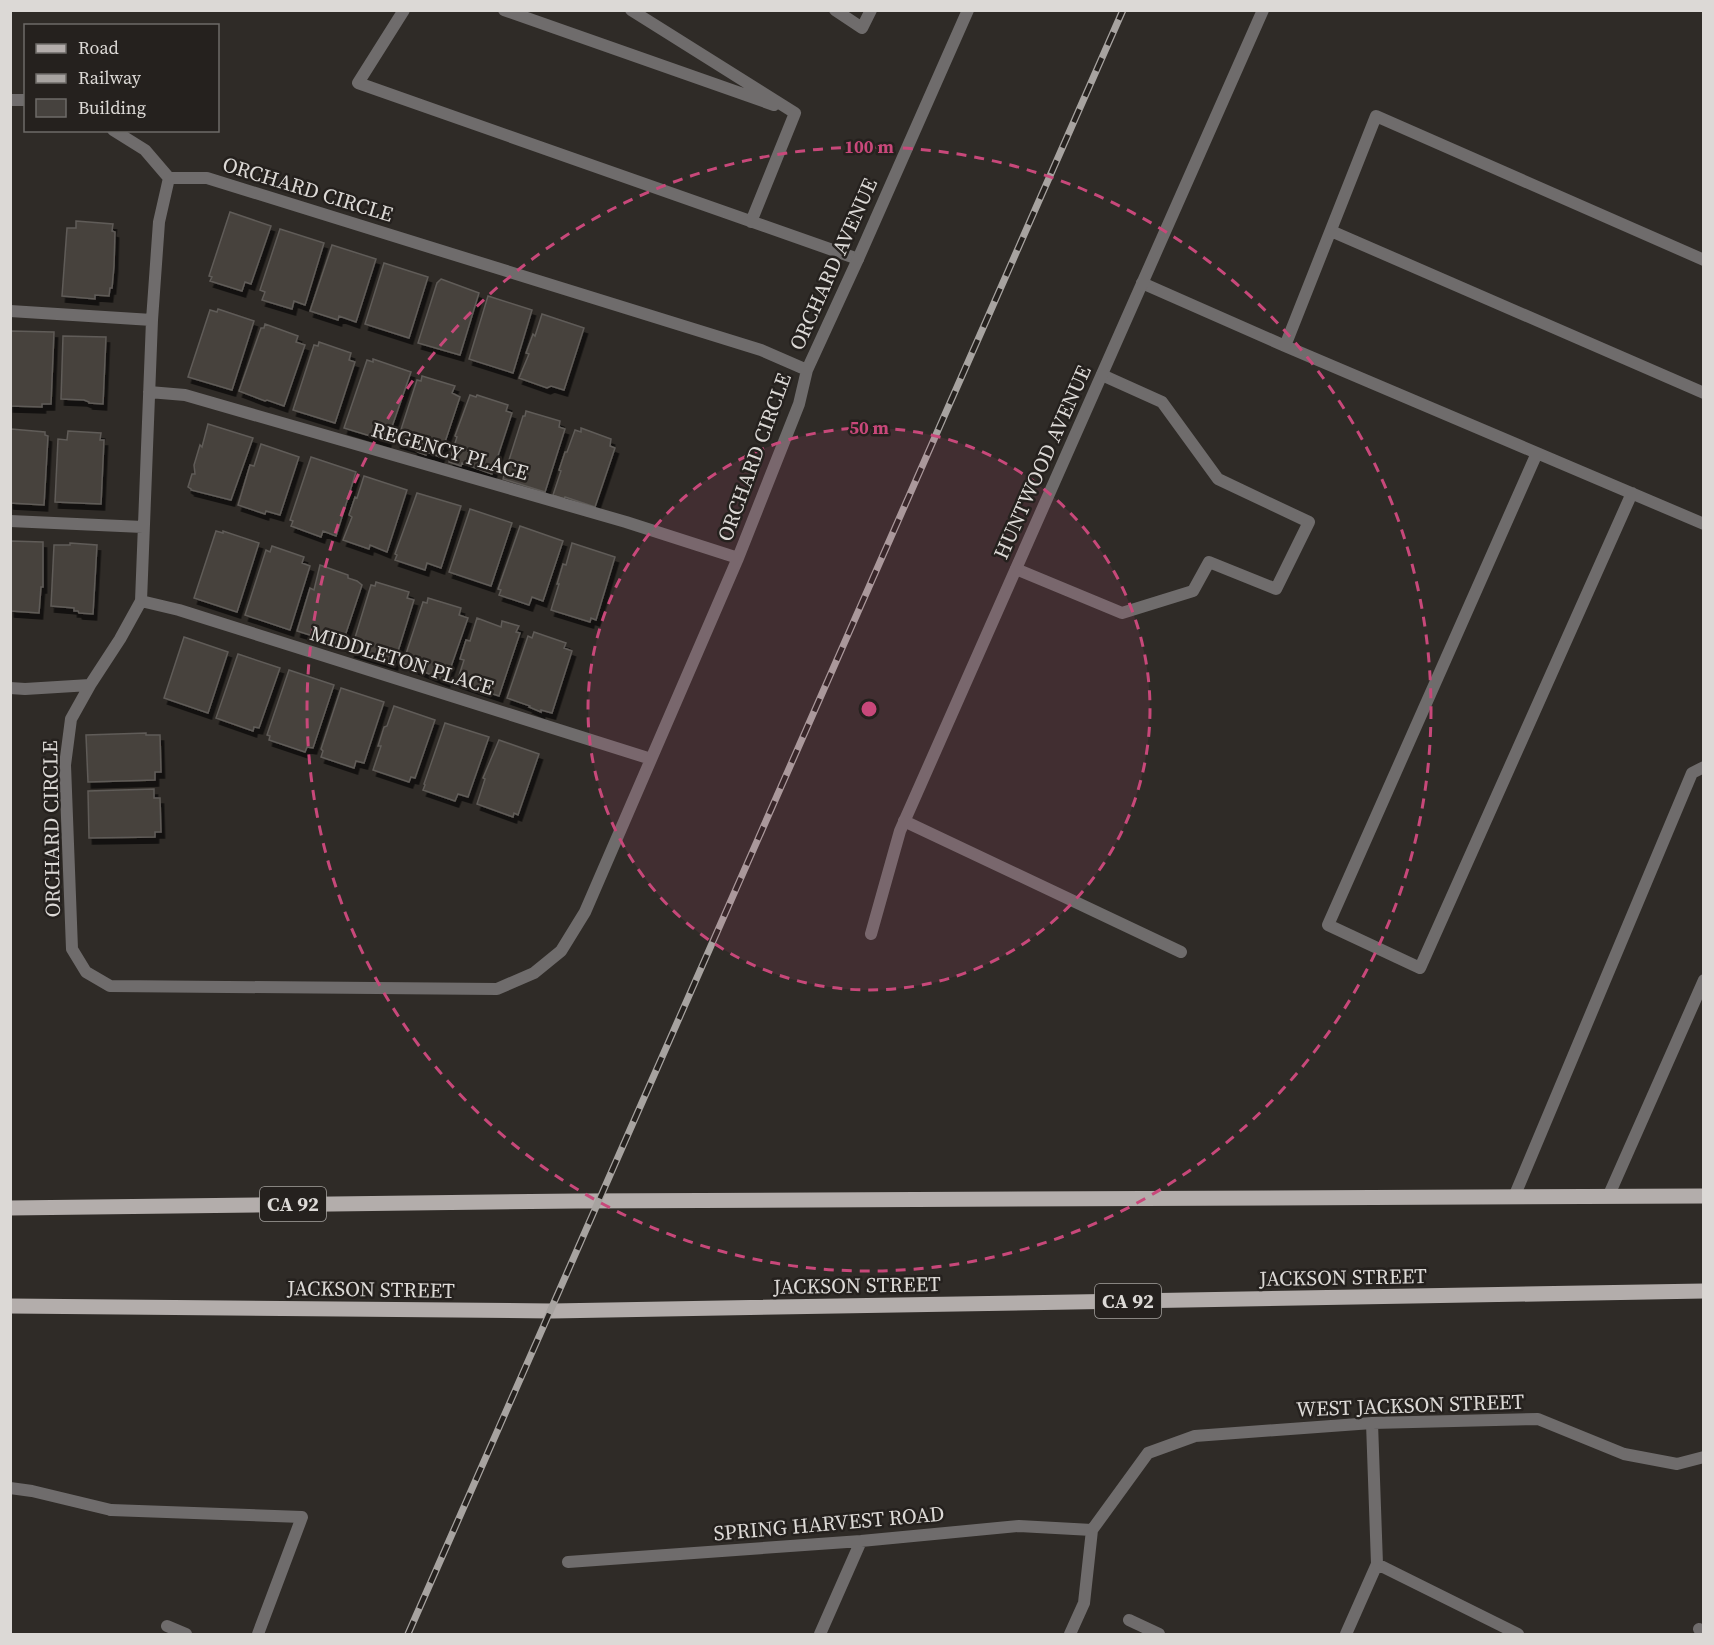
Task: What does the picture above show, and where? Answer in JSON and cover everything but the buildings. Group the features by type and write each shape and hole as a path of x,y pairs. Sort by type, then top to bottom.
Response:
{"main road":[{"name":"CA 92","path":"10,1208 576,1201 1704,1196"},
{"name":"JACKSON STREET","path":"10,1306 552,1311 1704,1291"}],"street":[{"path":"404,10 358,82 858,259"},
{"path":"504,10 795,113"},
{"path":"631,10 795,113"},
{"path":"835,10 862,28 871,10"},
{"name":"ORCHARD AVENUE","path":"807,370 968,10"},
{"name":"HUNTWOOD AVENUE","path":"871,934 904,821 1263,10"},
{"path":"751,222 795,113"},
{"path":"1285,346 1376,116 1704,260"},
{"path":"116,132 145,150 169,178"},
{"name":"ORCHARD CIRCLE","path":"169,178 207,178 761,350 807,370 799,404 738,558 585,912 561,951 534,973 498,989 110,986 86,972 72,949 65,765 71,719 141,601 152,320 159,222 169,178"},
{"path":"1331,231 1704,393"},
{"path":"1142,283 1704,524"},
{"path":"10,311 152,320"},
{"path":"1016,569 1122,613 1194,591 1209,562 1276,589 1309,522 1218,479 1162,402 1102,375"},
{"name":"REGENCY PLACE","path":"149,392 185,395 626,522 738,558"},
{"path":"1537,453 1328,925 1420,968 1632,493"},
{"path":"10,521 143,527"},
{"name":"MIDDLETON PLACE","path":"141,601 199,617 651,759"},
{"path":"10,688 90,685"},
{"path":"1514,1197 1692,773 1704,767"},
{"path":"904,821 1181,952"},
{"path":"1608,1197 1704,980"},
{"name":"WEST JACKSON STREET","path":"1092,1530 1148,1453 1195,1436 1372,1422 1538,1419 1624,1454 1677,1464 1704,1457"},
{"path":"1346,1635 1377,1564 1372,1422"},
{"path":"10,1488 111,1510 302,1517 258,1635"},
{"name":"SPRING HARVEST ROAD","path":"568,1562 861,1541 1019,1526 1092,1530"},
{"path":"1070,1635 1084,1603 1092,1530"},
{"path":"820,1635 861,1541"},
{"path":"1377,1564 1518,1635"},
{"path":"1129,1620 1159,1635"},
{"path":"167,1626 186,1635"}],"railway":[{"path":"408,1634 1123,10"}]}
